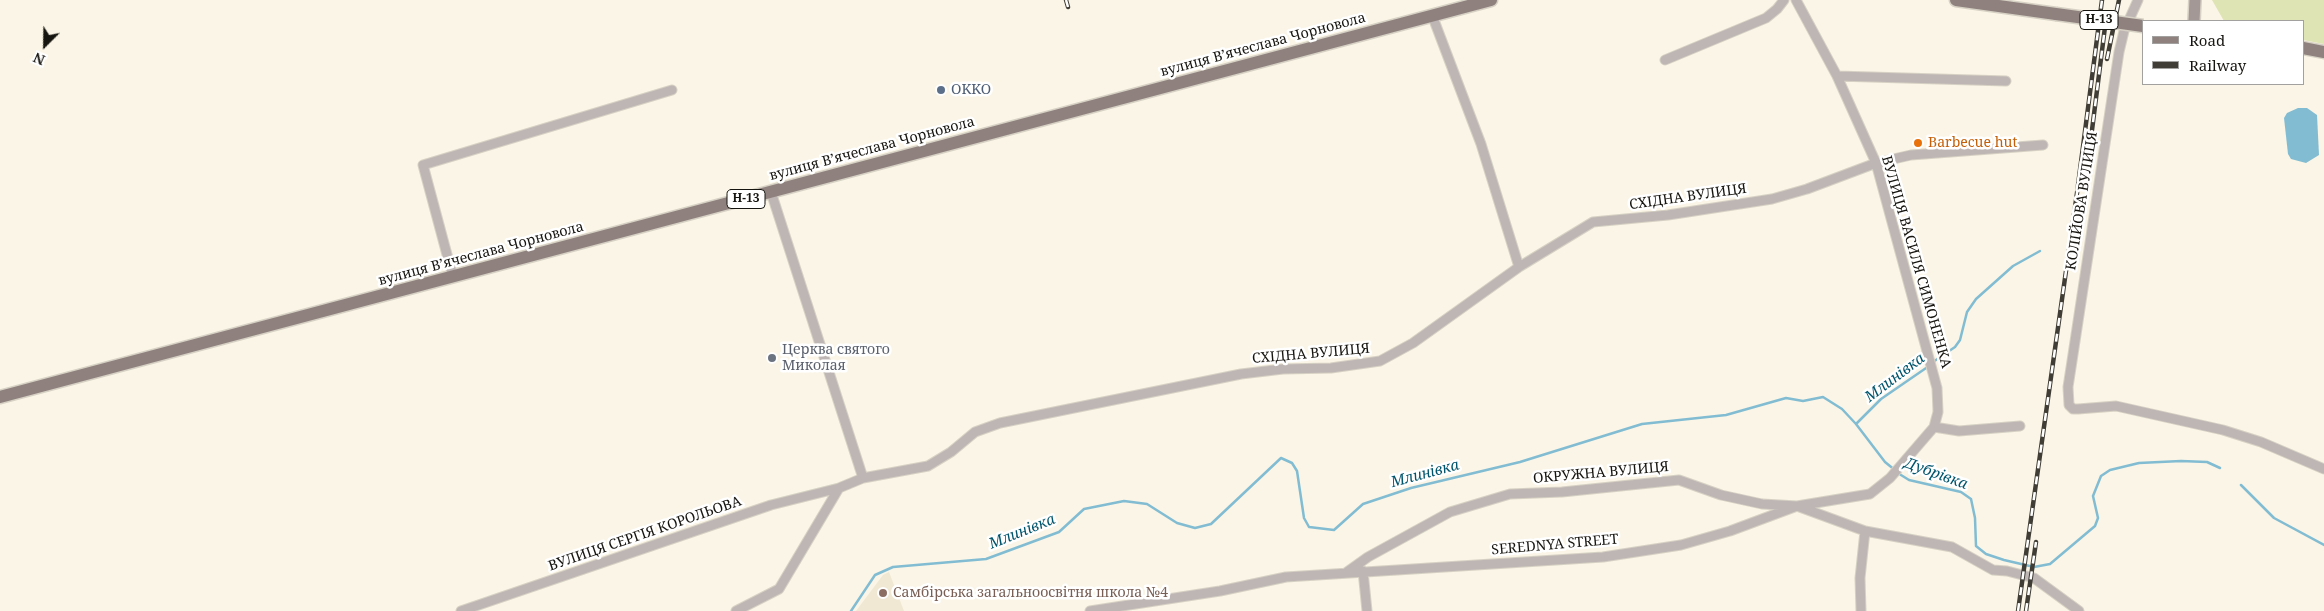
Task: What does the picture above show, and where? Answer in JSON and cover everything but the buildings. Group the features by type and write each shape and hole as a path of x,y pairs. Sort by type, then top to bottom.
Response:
{"main road":[{"name":"вулиця Вʼячеслава Чорновола","path":"0,396 1491,0"},
{"name":"Н-13","path":"1956,0 2142,26"},
{"path":"2194,20 2195,0"},
{"path":"2304,48 2324,52"}],"street":[{"path":"1665,60 1766,18 1784,0"},
{"name":"ВУЛИЦЯ ВАСИЛЯ СИМОНЕНКА","path":"1796,0 1838,76 1876,163 1933,372 1938,398 1934,428"},
{"name":"КОЛІЙОВА ВУЛИЦЯ","path":"2138,0 2124,31 2119,52 2068,388 2069,405 2073,409 2116,406 2152,412 2261,442 2324,470"},
{"path":"1432,16 1481,144 1519,267"},
{"path":"1838,76 2006,81"},
{"path":"453,276 423,165 672,90"},
{"name":"СХІДНА ВУЛИЦЯ","path":"839,488 863,478 928,466 950,452 975,432 1000,423 1241,374 1283,369 1330,368 1380,361 1413,343 1519,267 1593,222 1668,215 1772,199 1807,189 1876,163 1912,155 2042,145"},
{"path":"771,192 863,478"},
{"path":"1934,428 1959,431 2020,426"},
{"name":"ОКРУЖНА ВУЛИЦЯ","path":"1347,572 1368,557 1450,512 1510,494 1562,492 1679,480 1721,495 1762,504 1797,506 1870,494 1890,478 1934,428"},
{"path":"736,611 779,589 839,488"},
{"name":"ВУЛИЦЯ СЕРГІЯ КОРОЛЬОВА","path":"461,611 771,505 839,488"},
{"path":"1797,506 1865,531 1952,548 1994,570 2007,570 2034,578 2079,611"},
{"name":"SEREDNYA STREET","path":"1090,611 1220,591 1286,577 1603,557 1681,545 1730,531 1797,506"},
{"path":"1861,611 1860,578 1865,531"},
{"path":"1363,571 1367,611"}],"shaded area":[{"name":"Самбірська загальноосвітня школа №4","path":"889,572 904,611 856,611 883,575"}],"green space":[{"path":"2212,0 2324,0 2324,44 2304,40 2304,20 2223,20"}],"water":[{"path":"2298,108 2307,108 2317,115 2319,155 2306,163 2291,159 2288,154 2284,118 2287,113"}],"waterway":[{"name":"Млинівка","path":"1933,362 1955,347 1960,340 1967,312 1976,299 2013,266 2040,251"},
{"name":"Млинівка","path":"851,611 875,575 893,567 986,559 1059,532 1084,509 1124,501 1147,504 1177,523 1195,528 1211,524 1281,458 1292,463 1297,471 1304,518 1309,527 1334,530 1363,504 1411,488 1520,462 1642,424 1726,415 1786,398 1803,401 1823,397 1842,409 1856,424 1881,399 1929,366"},
{"name":"Дубрівка","path":"1856,424 1885,462 1901,475 1909,480 1961,492 1971,499 1975,518 1976,546 1986,554 2034,567 2050,564 2095,526 2098,518 2093,496 2101,476 2110,470 2139,463 2181,461 2207,462 2220,468"},
{"name":"Дубрівка","path":"2241,485 2274,518 2324,545"}],"railway":[{"path":"1066,0 1068,7"},
{"path":"2018,611 2077,193 2102,0"},
{"path":"2107,59 2119,0"},
{"path":"2091,138 2106,19"},
{"path":"2026,611 2036,542"}],"place":[{"name":"OKKO","path":"941,90"},
{"name":"Barbecue hut","path":"1918,143"},
{"name":"Церква святого Миколая","path":"772,358"},
{"name":"Самбірська загальноосвітня школа №4","path":"883,593"}]}
